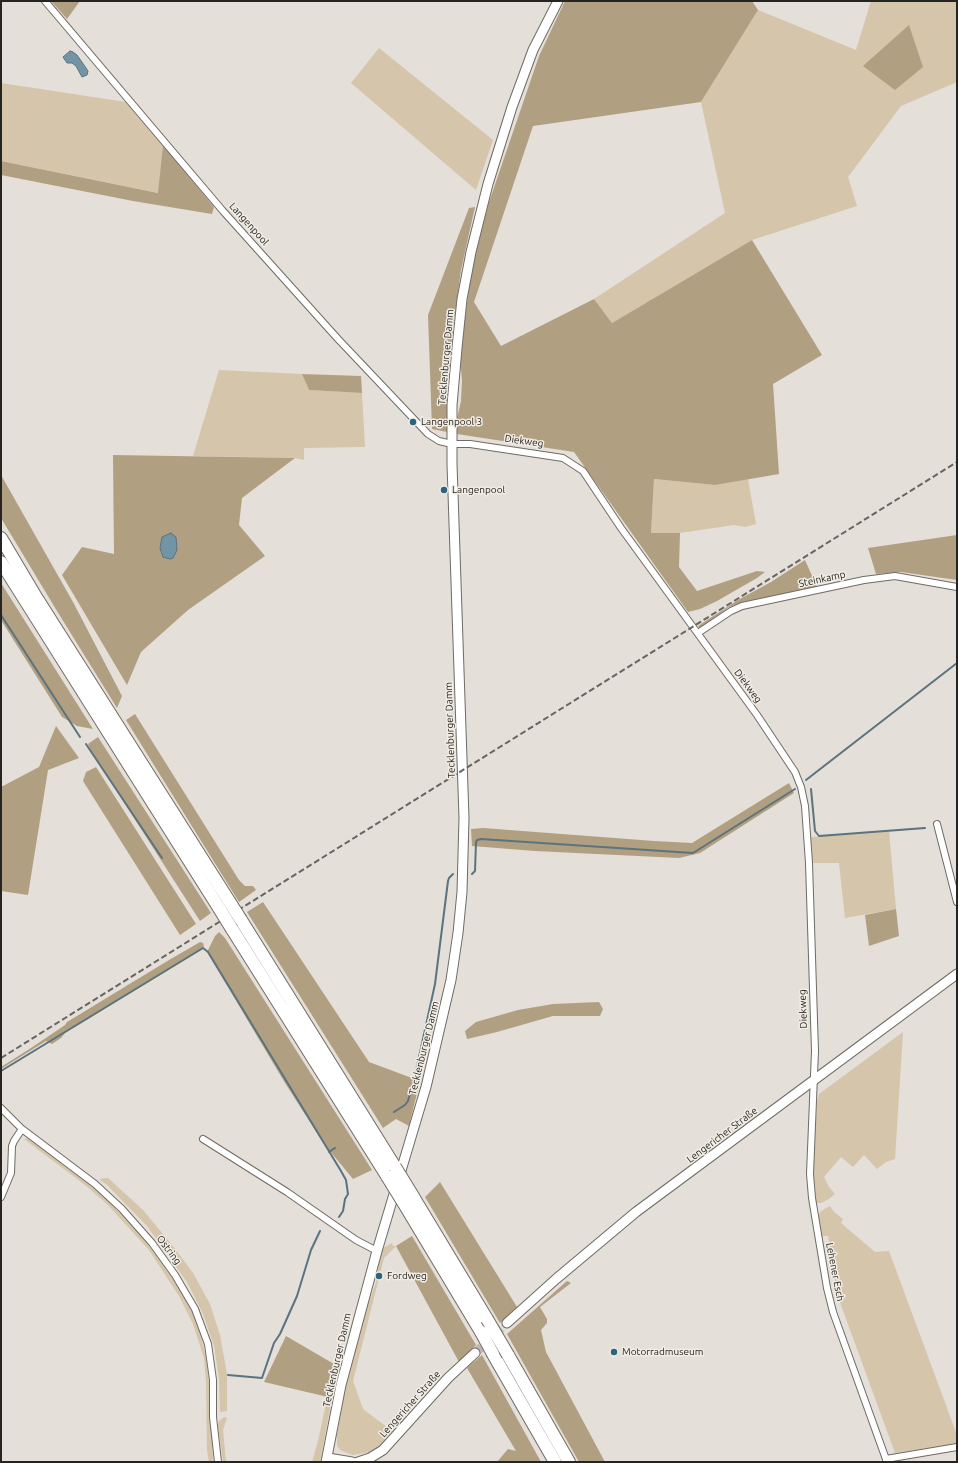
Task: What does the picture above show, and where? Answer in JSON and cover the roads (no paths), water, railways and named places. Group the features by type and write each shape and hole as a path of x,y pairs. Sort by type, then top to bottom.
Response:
{"highway":[{"path":"1,538 224,905 232,929 487,1319 568,1462"},
{"path":"1,562 224,905 240,920 391,1172"},
{"path":"409,1200 493,1354 555,1462"}],"main road":[{"name":"Tecklenburger Damm","path":"327,1461 340,1385 437,1044 451,980 458,933 462,898 464,818 452,405 462,299 470,252 488,184 512,107 533,50 558,1"},
{"name":"Lengericher Straße","path":"507,1323 630,1217 957,974"},
{"name":"Lengericher Straße","path":"358,1462 370,1458 383,1450 448,1378 475,1353"},
{"path":"327,1461 352,1462"}],"street":[{"name":"Langenpool","path":"45,1 223,211 338,339 428,434 439,441 452,444"},
{"name":"Diekweg","path":"452,444 470,444 551,455 563,458 583,471 621,528 698,633 795,772 805,806 807,828 815,1051 814,1080"},
{"name":"Steinkamp","path":"698,633 731,611 742,606 864,580 895,576 957,587"},
{"path":"937,824 957,902"},
{"name":"Lehener Esch","path":"814,1080 810,1174 812,1198 827,1288 833,1312 887,1460 957,1447"},
{"name":"Ostring","path":"1,1108 22,1129 95,1184 122,1209 152,1243 185,1292 194,1309 208,1344 213,1380 213,1417 218,1462"},
{"path":"1,1197 11,1173 12,1146 22,1129"},
{"path":"203,1139 287,1192 356,1240 377,1251"}],"water":[{"path":"70,51 77,55 88,71 87,75 82,77 76,66 72,63 67,63 63,57"},
{"path":"171,533 176,537 177,550 173,558 170,559 163,557 160,548 162,537"}],"waterway":[{"path":"1,615 80,737"},
{"path":"806,780 957,663"},
{"path":"86,744 162,858"},
{"path":"472,874 475,871 476,842 477,840 481,839 693,853 795,789"},
{"path":"811,789 815,831 819,836 925,828"},
{"path":"414,1080 435,984 448,881 453,874"},
{"path":"1,1071 203,948 208,952 346,1180 348,1194 345,1199 343,1211 339,1217"},
{"path":"394,1112 405,1105 408,1101 411,1090"},
{"path":"329,1152 335,1148"},
{"path":"228,1375 262,1378 274,1343 280,1334 297,1296 311,1250 320,1231"}],"tunnel":[{"path":"475,1353 507,1323"}],"railway":[{"path":"1,1058 957,462"}],"place":[{"name":"Langenpool 3","path":"413,422"},
{"name":"Langenpool","path":"444,490"},
{"name":"Fordweg","path":"379,1276"},
{"name":"Motorradmuseum","path":"614,1352"}]}
